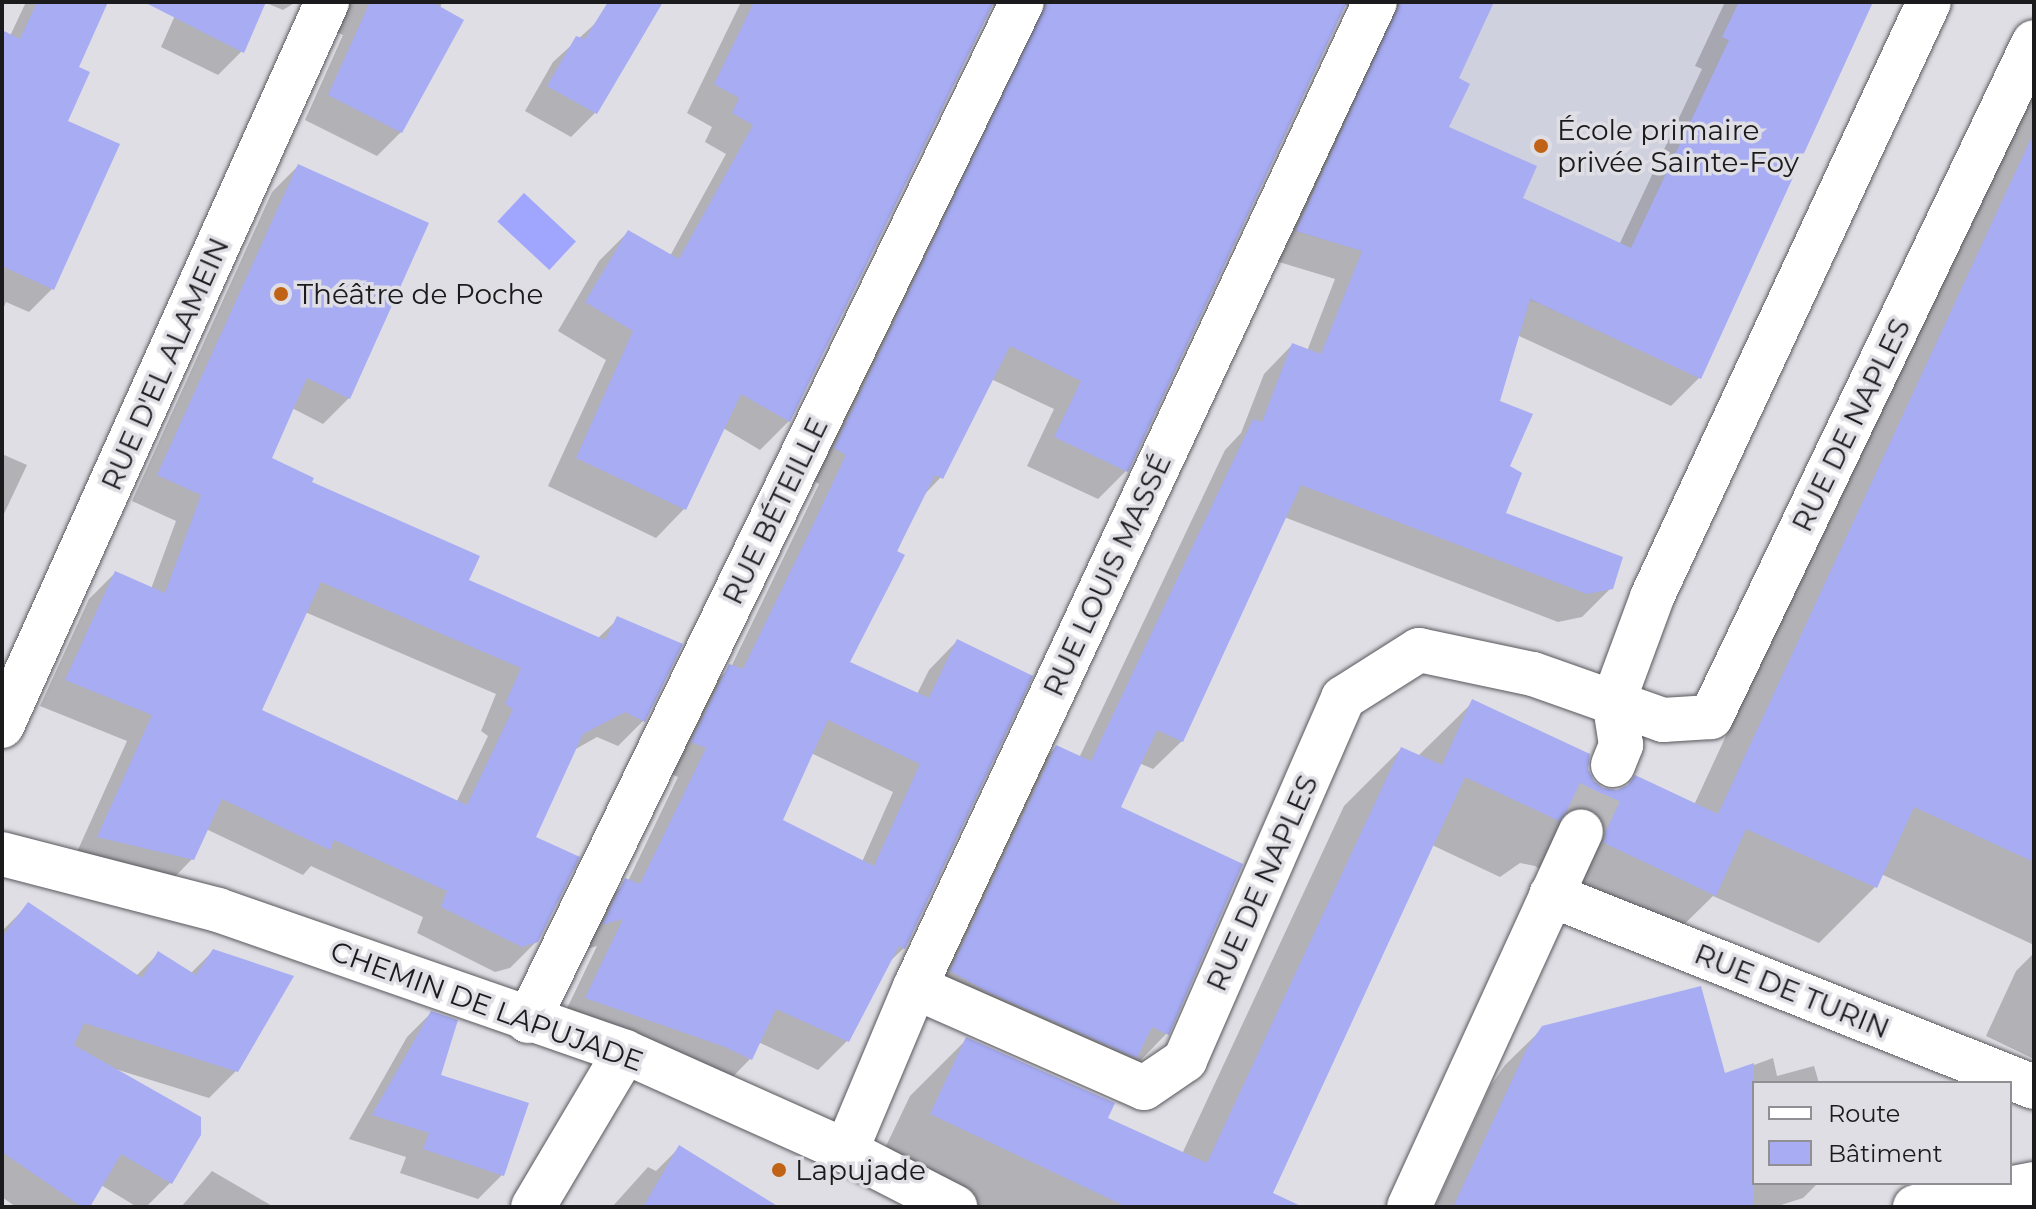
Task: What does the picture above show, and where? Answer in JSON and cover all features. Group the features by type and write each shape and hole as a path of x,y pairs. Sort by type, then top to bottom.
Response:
{"street":[{"name":"RUE D'EL ALAMEIN","path":"2,726 327,2"},
{"name":"RUE BÉTEILLE","path":"528,1021 1022,2"},
{"name":"RUE LOUIS MASSÉ","path":"846,1151 915,987 1375,2"},
{"path":"1613,765 1621,745 1614,700 1652,597 1929,2"},
{"name":"RUE DE NAPLES","path":"915,987 1144,1088 1185,1060 1343,698 1419,650 1533,674 1614,700 1663,720 1711,717 2034,42"},
{"path":"1409,1207 1581,832"},
{"name":"CHEMIN DE LAPUJADE","path":"2,854 218,910 528,1021 625,1052 846,1151 955,1207"},
{"name":"RUE DE TURIN","path":"1551,895 2034,1087"},
{"path":"533,1207 625,1052"},
{"path":"1915,1207 2034,1184"}],"shaded area":[{"name":"École primaire privée Sainte-Foy","path":"1398,2 1818,2 1653,356 1538,303 1292,230"}],"water":[{"path":"524,193 576,241 549,270 497,222"}],"building":[{"path":"37,2 108,2 79,67 90,72 68,121 120,144 54,290 2,266 2,30 20,39"},
{"path":"144,2 266,2 244,53"},
{"path":"370,2 432,2 464,20 402,133 328,95"},
{"path":"608,2 663,2 597,114 547,86 576,36 585,39"},
{"path":"754,2 994,2 790,422 741,394 686,510 576,458 633,331 585,302 628,230 679,259 753,125 732,113 739,98 714,84"},
{"path":"1047,2 1347,2 1128,472 1054,437 1081,381 1010,346 943,479 935,475 897,551 905,555 850,662 929,698 957,639 1033,676 905,949 899,946 849,1042 776,1009 752,1060 725,1047 585,998 623,919 602,925 625,878 640,884 706,748 691,742 729,664 743,669 846,455 834,448","holes":["828,720 920,764 874,866 783,820"]},
{"path":"1400,2 1494,2 1459,78 1470,84 1449,127 1537,166 1523,198 1631,248 1729,40 1722,37 1739,2 1873,2 1701,379 1530,299 1500,401 1533,414 1510,466 1522,473 1506,513 1623,557 1613,589 1587,594 1301,485 1183,742 1157,730 1121,807 1243,864 1169,1035 1152,1027 1137,1058 988,992 950,971 1056,745 1091,761 1253,419 1262,422 1292,343 1321,354 1362,251 1296,231"},
{"path":"2034,132 2034,862 1914,807 1877,888 1746,829 1716,896 1604,843 1606,829 1602,818 1592,810 1578,807 1566,812 1559,821 1465,777 1273,1193 1303,1207 1127,1207 930,1114 966,1037 1115,1103 1108,1118 1207,1163 1401,747 1442,765 1472,699 1590,754 1588,769 1594,781 1603,788 1617,790 1628,785 1635,775 1718,814"},
{"path":"298,164 429,223 350,399 307,378 272,458 314,478 312,482 480,556 469,580 605,640 617,616 683,644 645,722 625,712 583,734 536,837 580,857 538,942 522,947 441,907 447,891 334,840 330,850 222,799 194,860 97,837 152,715 65,680 115,571 165,593 201,495 157,475","holes":["321,582 521,668 505,704 513,709 467,805 262,710"]},
{"path":"28,902 142,978 158,951 196,975 213,949 294,976 238,1072 84,1023 74,1045 201,1117 201,1135 172,1184 121,1154 90,1207 82,1207 2,1152 2,937"},
{"path":"1701,986 1725,1073 1754,1063 1754,1207 1453,1207 1527,1048 1542,1026"},
{"path":"431,1011 458,1020 441,1075 529,1103 504,1176 423,1149 429,1133 372,1115"},
{"path":"679,1145 779,1207 643,1207"}],"tunnel":[{"path":"1581,832 1613,765"}],"place":[{"name":"École primaire privée Sainte-Foy","path":"1541,146"},
{"name":"Théâtre de Poche","path":"281,294"},
{"name":"Lapujade","path":"779,1170"}]}
